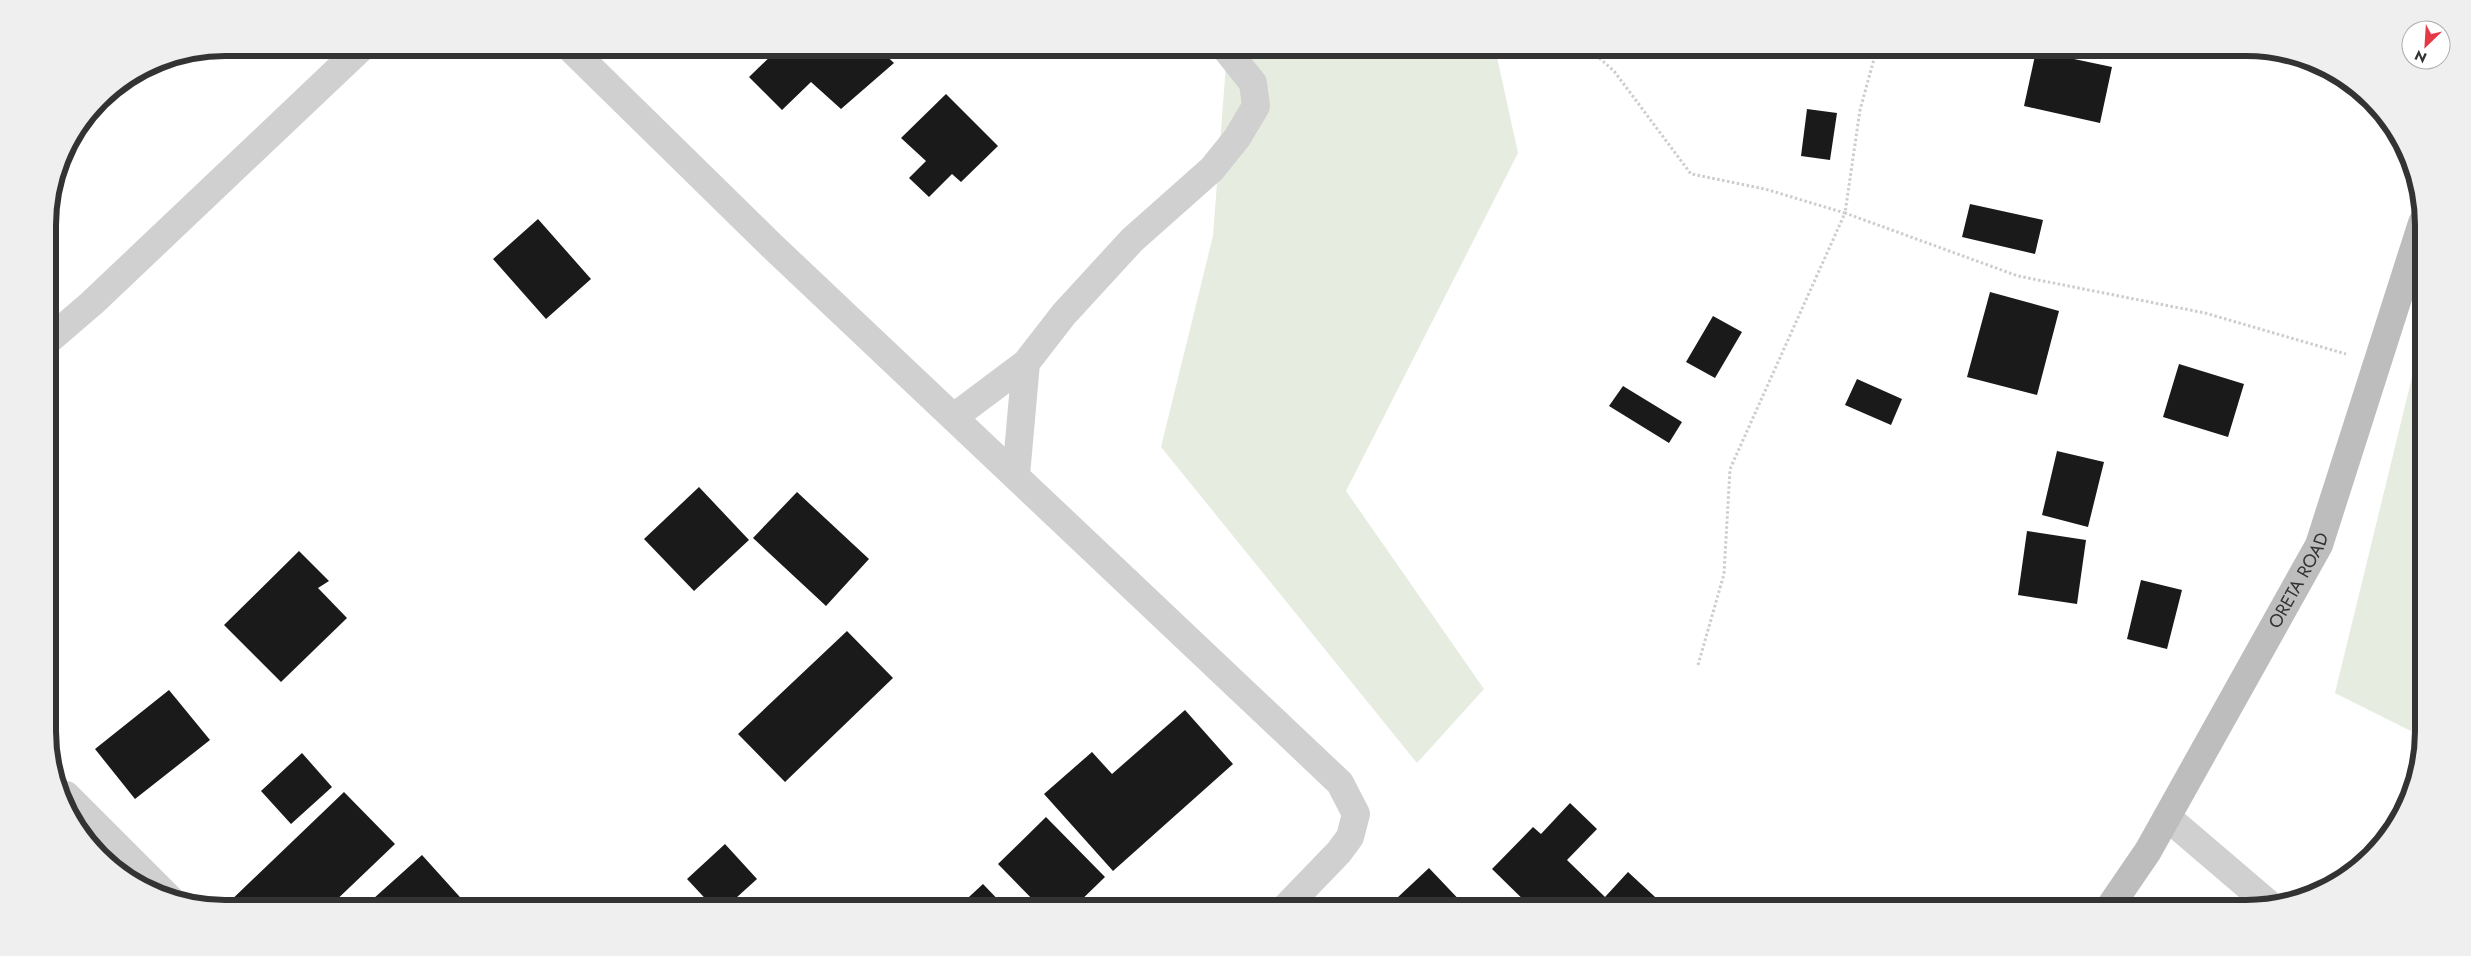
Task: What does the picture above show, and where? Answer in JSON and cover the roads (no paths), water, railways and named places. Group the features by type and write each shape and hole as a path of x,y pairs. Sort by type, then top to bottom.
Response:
{"street":[{"path":"57,333 92,303 353,56"},
{"path":"578,56 771,244 1340,783 1356,814 1350,837 1339,852 1293,899"},
{"path":"954,417 1026,363 1064,314 1132,240 1212,169 1237,138 1256,106 1253,83 1231,56"},
{"name":"ORETA ROAD","path":"2116,899 2148,851 2167,818 2319,545 2415,245"},
{"path":"1016,475 1026,363"},
{"path":"72,801 155,884"},
{"path":"2167,818 2262,899"}]}
